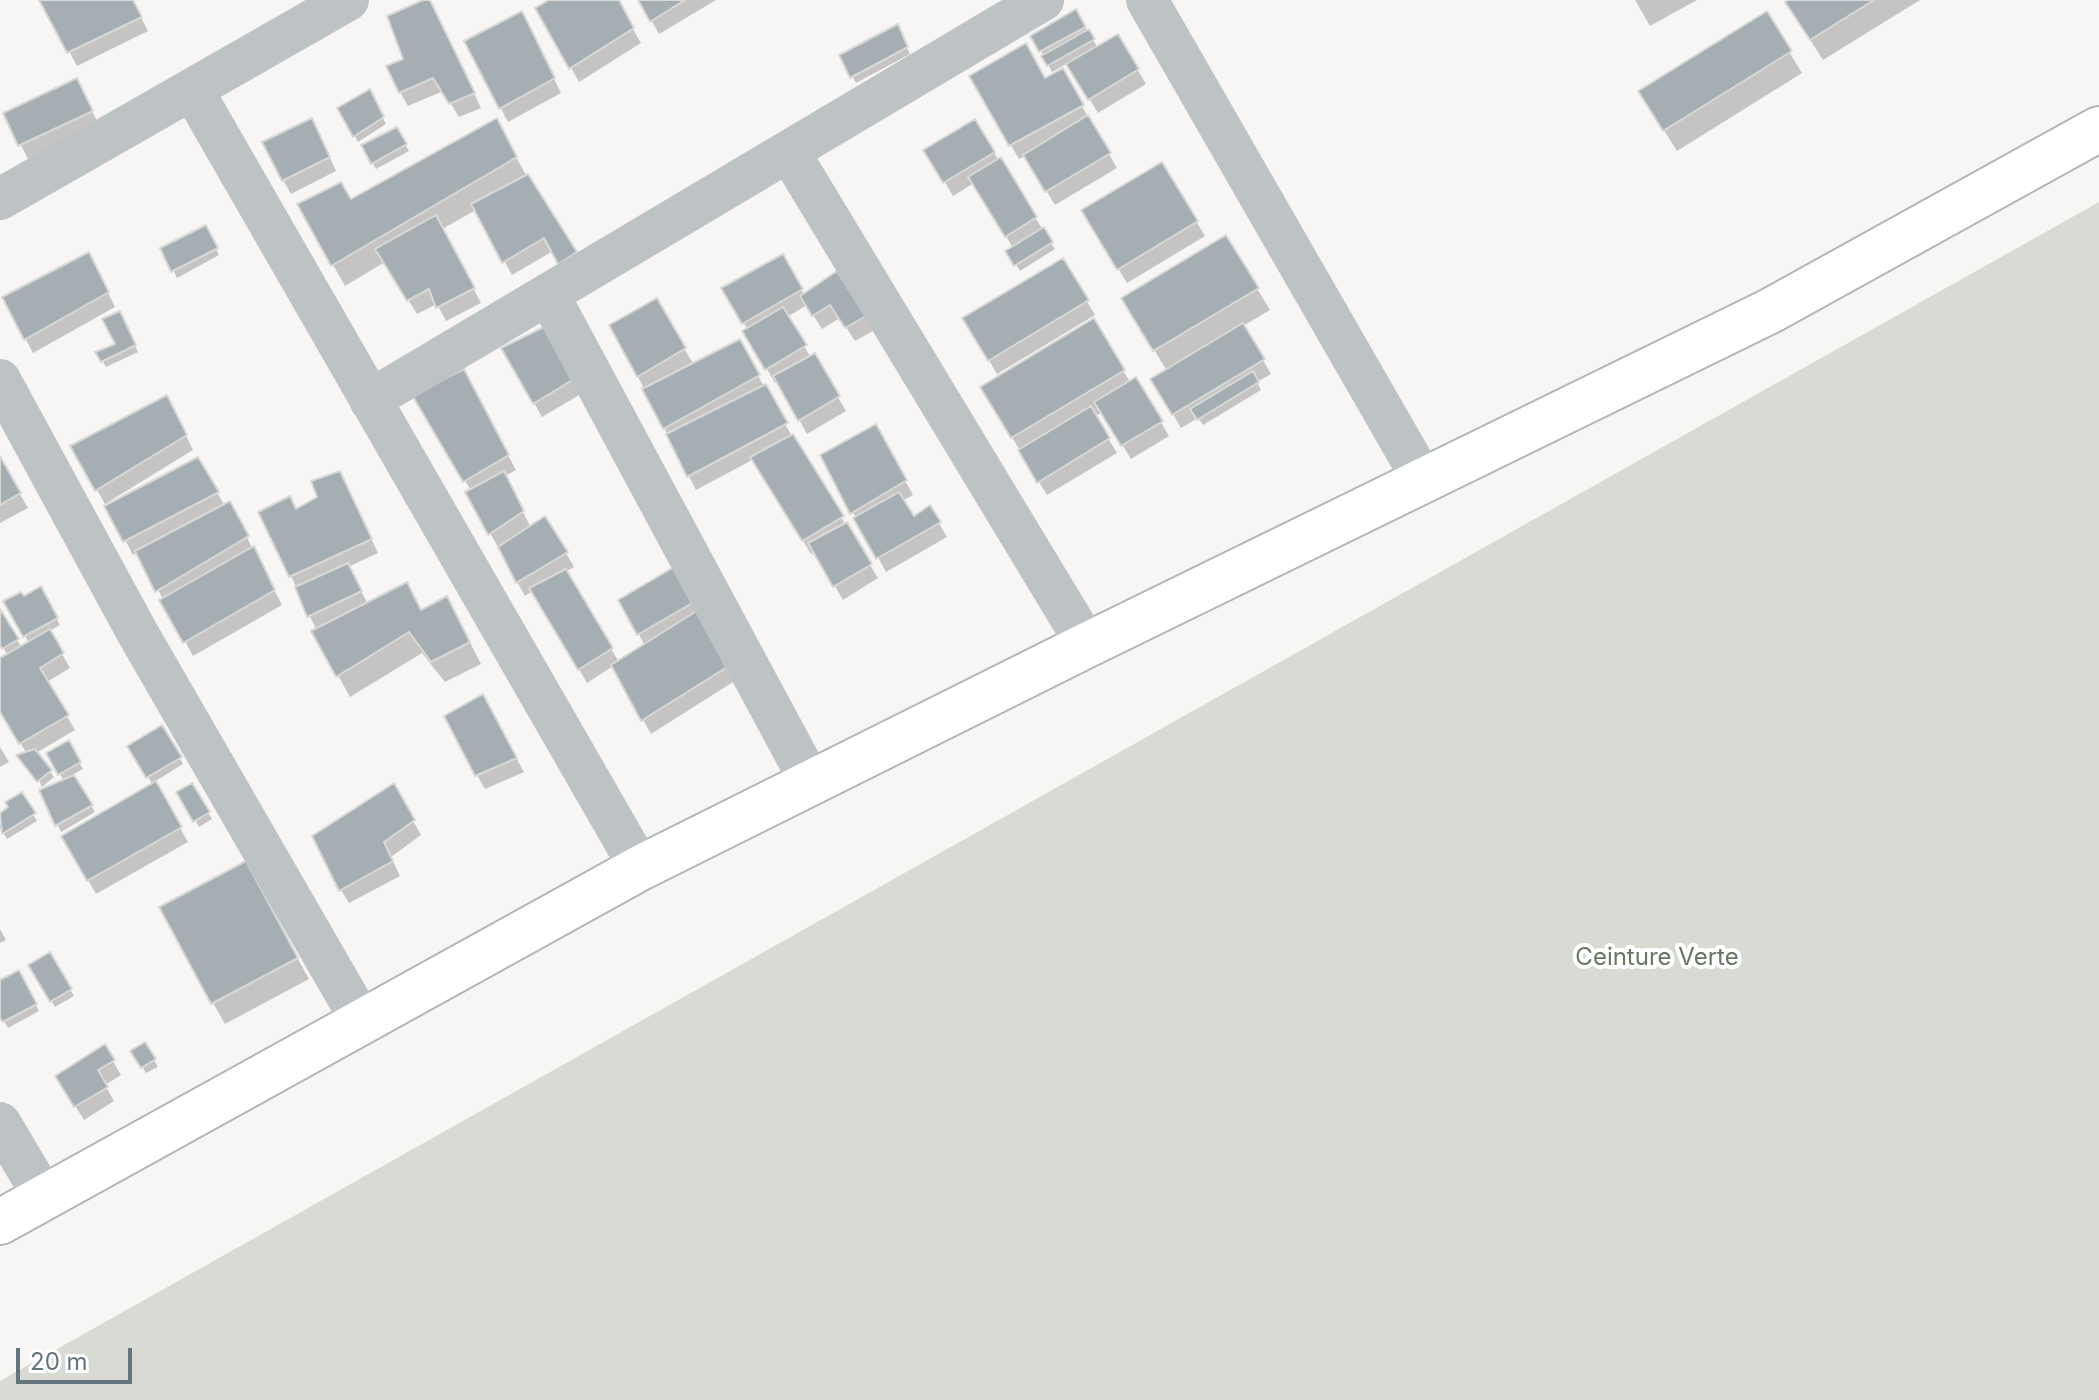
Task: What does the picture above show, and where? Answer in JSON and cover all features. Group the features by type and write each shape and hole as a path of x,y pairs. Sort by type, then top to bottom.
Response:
{"street":[{"path":"0,199 348,0"},
{"path":"370,400 1043,0"},
{"path":"1147,0 1423,480"},
{"path":"192,89 640,868"},
{"path":"0,1222 640,868 1770,311 2099,129"},
{"path":"789,152 1087,645"},
{"path":"548,294 811,783"},
{"path":"0,380 137,632 362,1022"},
{"path":"0,1123 44,1197"}],"green space":[{"name":"Ceinture Verte","path":"2099,202 2099,1400 0,1400 0,1381"}],"building":[{"path":"39,0 133,0 142,17 67,53"},
{"path":"423,0 430,0 475,93 449,104 433,78 399,93 386,66 403,59 387,16"},
{"path":"549,0 619,0 634,28 569,69 535,8"},
{"path":"638,0 685,0 650,22"},
{"path":"1874,0 1810,40 1785,2"},
{"path":"1076,9 1086,27 1039,52 1030,36"},
{"path":"522,11 555,78 499,109 464,41"},
{"path":"1767,11 1792,51 1663,131 1638,91"},
{"path":"898,24 908,47 850,78 839,55"},
{"path":"1089,29 1095,39 1047,66 1041,56"},
{"path":"1118,34 1139,69 1088,100 1066,64"},
{"path":"1026,43 1045,78 1063,68 1084,105 1009,146 969,76"},
{"path":"77,78 93,111 18,146 3,113"},
{"path":"370,89 384,117 353,137 337,108"},
{"path":"1088,115 1111,153 1045,192 1023,155"},
{"path":"312,118 330,157 282,181 262,142"},
{"path":"497,118 517,157 331,266 297,204 341,182 351,199"},
{"path":"975,119 995,152 943,183 923,150"},
{"path":"397,127 407,144 371,164 361,145"},
{"path":"1001,157 1037,217 1005,237 968,177"},
{"path":"1162,162 1198,221 1117,270 1081,210"},
{"path":"528,174 577,252 558,264 544,238 502,263 471,204"},
{"path":"436,215 475,288 436,308 429,289 407,301 375,249"},
{"path":"206,225 218,248 171,272 160,248"},
{"path":"1044,227 1053,242 1014,266 1005,251"},
{"path":"1226,235 1259,288 1153,351 1121,298"},
{"path":"89,252 109,292 24,340 2,297"},
{"path":"783,254 803,289 742,324 721,288"},
{"path":"1063,258 1089,300 988,361 962,318"},
{"path":"837,271 866,316 845,328 830,305 812,316 800,296"},
{"path":"657,298 686,348 637,377 609,325"},
{"path":"783,307 807,345 765,370 742,331"},
{"path":"120,311 136,345 101,362 95,352 115,344 102,319"},
{"path":"1094,318 1125,370 1011,438 980,387"},
{"path":"1243,323 1265,359 1172,415 1150,379"},
{"path":"548,325 574,379 533,404 501,348"},
{"path":"740,339 760,375 663,429 642,389"},
{"path":"815,353 840,396 798,421 773,376"},
{"path":"464,369 509,455 463,482 412,395"},
{"path":"1253,371 1259,382 1197,420 1190,409"},
{"path":"1136,377 1163,421 1121,446 1094,402"},
{"path":"766,384 788,423 687,477 666,434"},
{"path":"167,395 187,435 95,491 70,446"},
{"path":"1091,406 1110,438 1037,483 1018,450"},
{"path":"876,424 907,480 850,514 820,455"},
{"path":"793,434 844,516 802,541 750,457"},
{"path":"0,456 21,493 0,505"},
{"path":"198,457 219,492 123,542 104,506"},
{"path":"340,471 372,539 289,577 258,512 290,496 296,509 317,497 311,481"},
{"path":"504,471 524,511 488,535 465,492"},
{"path":"899,492 914,516 930,505 941,522 876,559 853,518"},
{"path":"230,501 249,536 155,592 135,551"},
{"path":"545,516 568,552 516,583 498,547"},
{"path":"847,522 872,564 833,587 808,543"},
{"path":"254,546 275,590 183,643 159,600"},
{"path":"348,563 362,591 307,617 295,587"},
{"path":"674,567 694,602 637,635 618,600"},
{"path":"566,569 613,648 578,670 529,588"},
{"path":"407,582 421,610 447,596 470,642 431,662 409,632 336,677 311,631"},
{"path":"41,586 58,618 23,637 3,601 21,592 24,596"},
{"path":"0,609 19,639 2,649 0,645"},
{"path":"698,610 727,667 641,721 611,665"},
{"path":"50,629 64,653 40,668 69,715 19,744 0,712 0,658"},
{"path":"483,694 517,758 475,776 444,716"},
{"path":"162,725 182,757 146,778 127,746"},
{"path":"69,740 81,762 58,775 46,753"},
{"path":"35,749 52,770 37,782 16,755"},
{"path":"74,775 93,805 55,826 39,790"},
{"path":"156,781 182,827 87,881 61,836"},
{"path":"192,783 210,812 193,822 176,792"},
{"path":"394,783 415,820 384,842 393,861 339,891 312,836"},
{"path":"22,792 36,813 2,834 0,813 8,807 5,802"},
{"path":"246,861 298,958 211,1004 159,907"},
{"path":"50,952 72,989 50,1002 28,965"},
{"path":"19,970 37,1004 3,1022 0,1018 0,980"},
{"path":"145,1042 156,1059 141,1068 130,1051"},
{"path":"105,1044 115,1060 98,1070 108,1087 74,1107 55,1076"}]}
